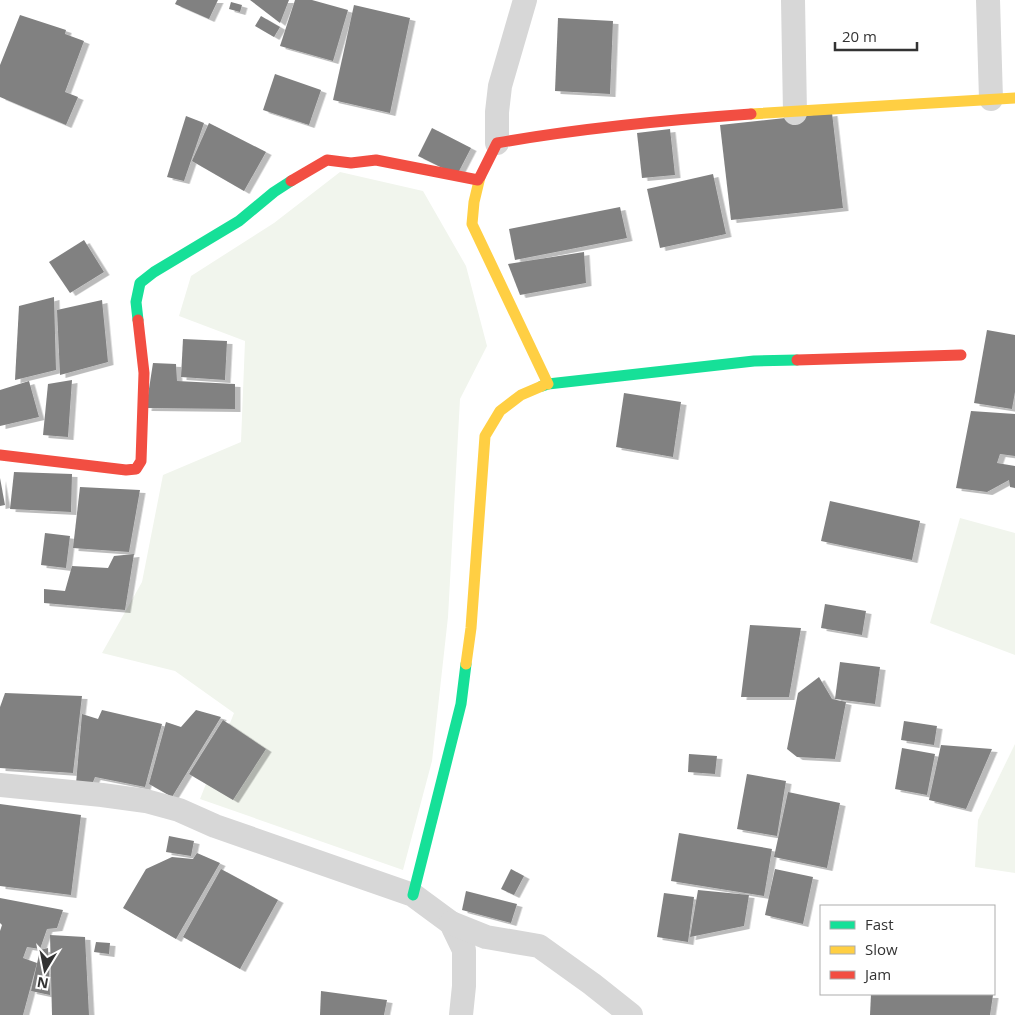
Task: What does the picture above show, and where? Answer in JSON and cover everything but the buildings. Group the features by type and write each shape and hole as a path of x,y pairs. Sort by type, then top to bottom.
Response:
{"street":[{"path":"525,0 500,86 497,112 497,143 486,160 478,180 472,203 472,224 548,384"},
{"path":"794,0 795,113"},
{"path":"988,0 991,99"},
{"path":"497,143 535,136 679,119 1015,98"},
{"path":"0,455 126,470 136,469 141,461 144,373 136,302 140,284 154,272 239,221 256,209 274,192 327,160 351,163 376,160 478,180"},
{"path":"413,895 461,704 471,628 485,436 500,411 521,395 548,384 754,361 961,355"},
{"path":"0,785 146,801 179,810 215,826 413,895 452,923 486,937 539,946 631,1015"},
{"path":"452,923 464,950 464,986 461,1015"}],"shaded area":[{"path":"340,172 423,191 466,266 487,346 460,399 448,617 432,761 403,870 200,799 234,713 175,671 102,653 142,582 163,475 241,442 245,341 179,316 191,276 274,223"},
{"path":"960,518 1015,533 1015,655 930,623"},
{"path":"1015,744 1015,873 975,867 978,820"}],"traffic: fast":[{"path":"138,320 136,302 140,283 154,272 239,221 274,192 291,181"},
{"path":"542,386 754,361 797,360"},
{"path":"413,895 461,704 466,664"}],"traffic: slow":[{"path":"751,114 1015,98"},
{"path":"480,177 474,202 472,224 548,384"},
{"path":"466,664 471,628 485,436 500,411 521,395 542,386"}],"traffic: jam":[{"path":"480,177 497,143 624,125 751,114"},
{"path":"291,181 327,160 351,163 376,160 478,180"},
{"path":"0,455 126,470 136,469 141,461 144,373 138,320"},
{"path":"797,360 961,355"}]}
